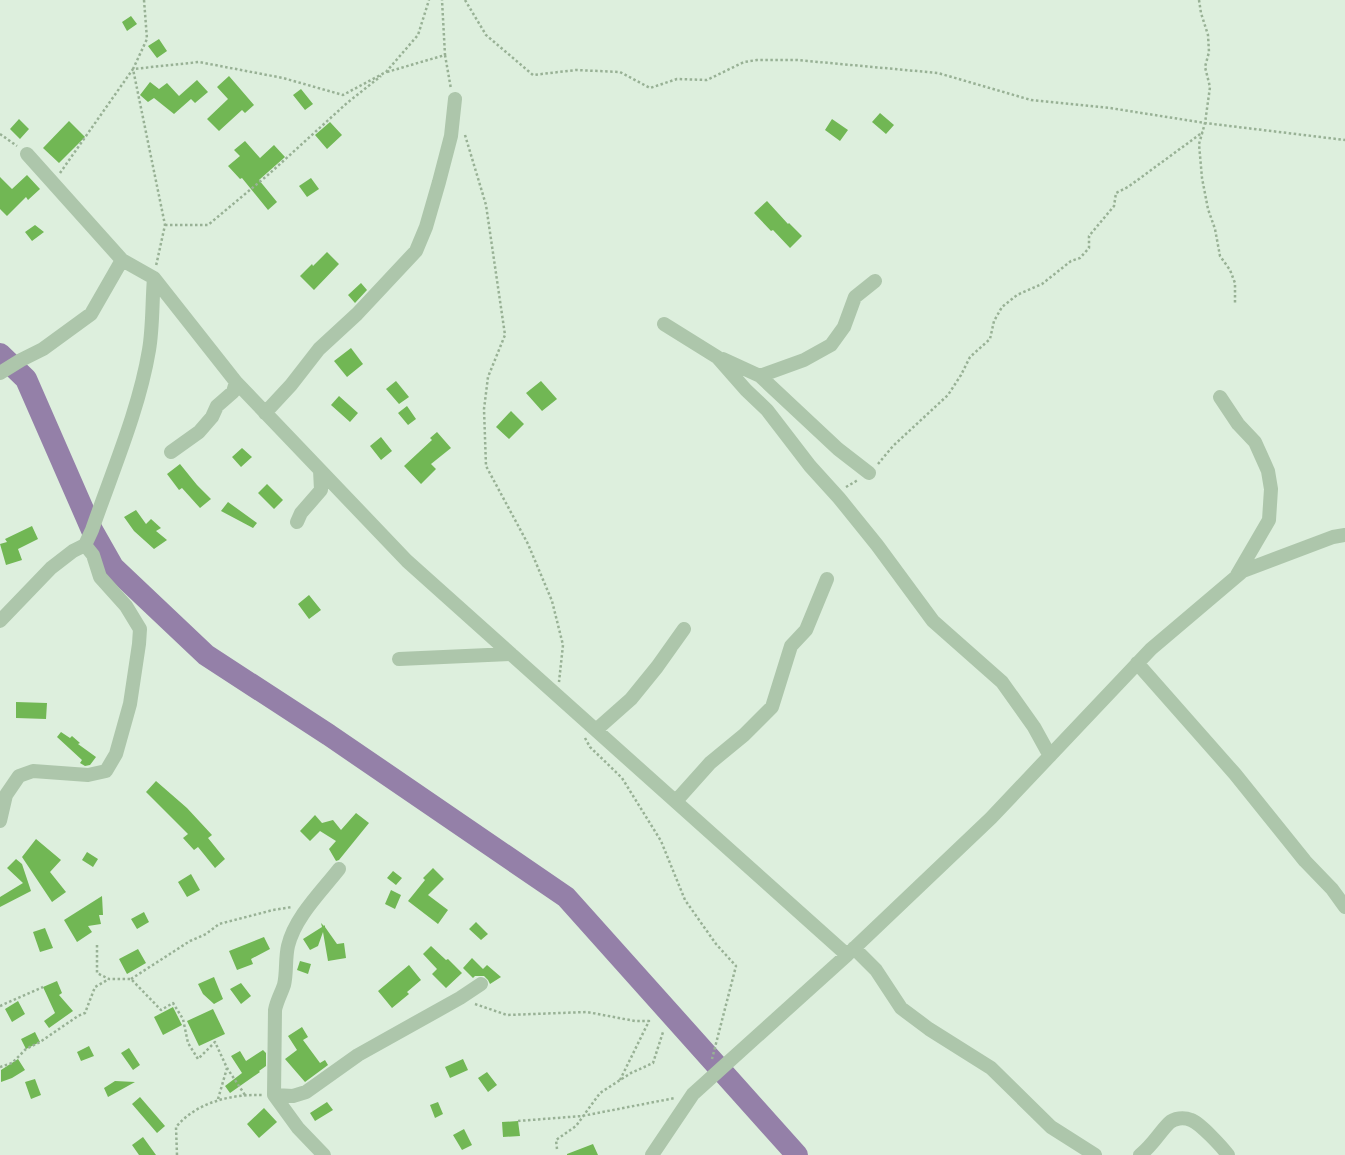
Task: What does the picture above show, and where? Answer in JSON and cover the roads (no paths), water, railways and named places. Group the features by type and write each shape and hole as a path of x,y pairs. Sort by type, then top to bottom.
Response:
{"street":[{"path":"265,413 319,349 357,314 416,250 426,227 451,136 454,99"},
{"path":"27,154 122,260 154,278 236,382 407,561 676,801 851,952 876,970 901,1008 929,1029 991,1068 1051,1127 1095,1155"},
{"path":"0,373 43,348 91,314 122,260"},
{"path":"0,621 51,568 85,544 92,530 128,429 141,386 150,349 154,278"},
{"path":"760,376 804,360 831,345 844,327 855,297 875,281"},
{"path":"664,324 717,357 760,376 838,449 869,473"},
{"path":"717,357 746,390 767,410 810,466 839,498 934,620 1002,682 1034,727 1050,756"},
{"path":"171,452 199,432 212,417 217,406 233,392 236,382"},
{"path":"1220,397 1238,424 1255,442 1268,471 1271,489 1270,520 1236,578"},
{"path":"297,522 321,490 320,470"},
{"path":"652,1155 693,1094 851,952 992,818 1151,649 1243,571 1334,537 1345,535"},
{"path":"0,821 6,795 19,776 32,771 88,775 106,771 116,754 130,704 140,629 126,606 100,577 93,555 85,544"},
{"path":"676,801 710,763 744,735 772,707 791,646 806,630 827,579"},
{"path":"596,730 631,699 657,668 684,629"},
{"path":"399,659 511,654"},
{"path":"1137,663 1235,774 1304,861 1332,889 1345,907"},
{"path":"324,1155 298,1128 274,1095 273,1038 277,999 284,985 288,946 296,928 312,904 339,870"},
{"path":"274,1095 300,1095 306,1092 358,1055 460,998 481,984"},
{"path":"1140,1155 1147,1150 1170,1122 1177,1118 1191,1120 1217,1142 1228,1155"}],"waterway":[{"path":"0,354 26,379 92,530 113,567 206,655 329,735 566,897 797,1155"}]}
